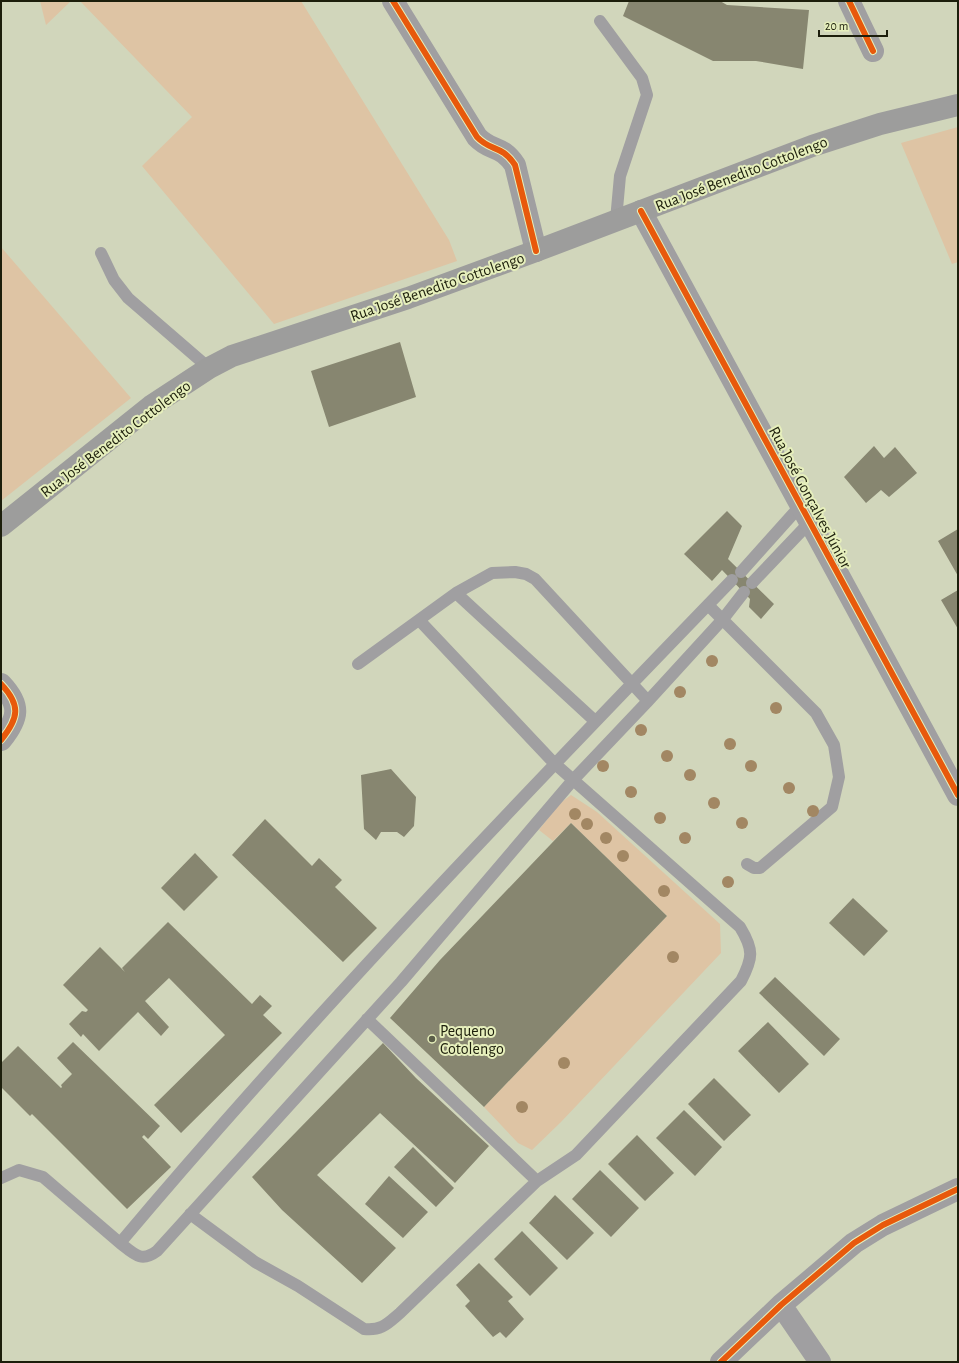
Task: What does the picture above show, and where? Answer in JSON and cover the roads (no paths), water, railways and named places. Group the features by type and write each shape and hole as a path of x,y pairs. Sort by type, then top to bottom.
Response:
{"main road":[{"name":"Rua José Benedito Cottolengo","path":"1,526 151,406 209,368 253,348 408,298 812,146 880,124 958,105"}],"street":[{"path":"393,1 477,137 483,143 502,150 509,155 515,165 536,251"},
{"path":"850,1 873,51"},
{"name":"Rua José Gonçalves Júnior","path":"641,211 958,795"},
{"path":"1,684 14,702 16,715 11,728 1,740"},
{"path":"721,1362 781,1305 854,1243 883,1225 958,1189"},
{"path":"781,1305 820,1362"}],"lane":[{"path":"600,21 642,78 647,95 620,176 616,220"},
{"path":"101,253 114,280 128,298 209,368"},
{"path":"741,572 805,513"},
{"path":"1,1178 20,1170 43,1177 133,1254 142,1257 149,1257 157,1251 401,982 573,780 648,701 722,619 748,588 805,513"},
{"path":"358,664 456,593 492,573 515,572 526,574 535,579 648,701"},
{"path":"120,1243 248,1096 353,980 554,763 633,684 732,580"},
{"path":"456,593 595,721"},
{"path":"708,605 816,713 834,745 839,777 832,807 760,868 754,868 747,864"},
{"path":"190,1214 255,1262 298,1286 364,1329 374,1330 383,1327 400,1313 537,1181 576,1155 741,982 751,963 750,942 740,927 554,763 419,620"},
{"path":"664,650 681,664"},
{"path":"367,1019 537,1181"}],"place":[{"name":"Pequeno Cotolengo","path":"432,1039"}]}
